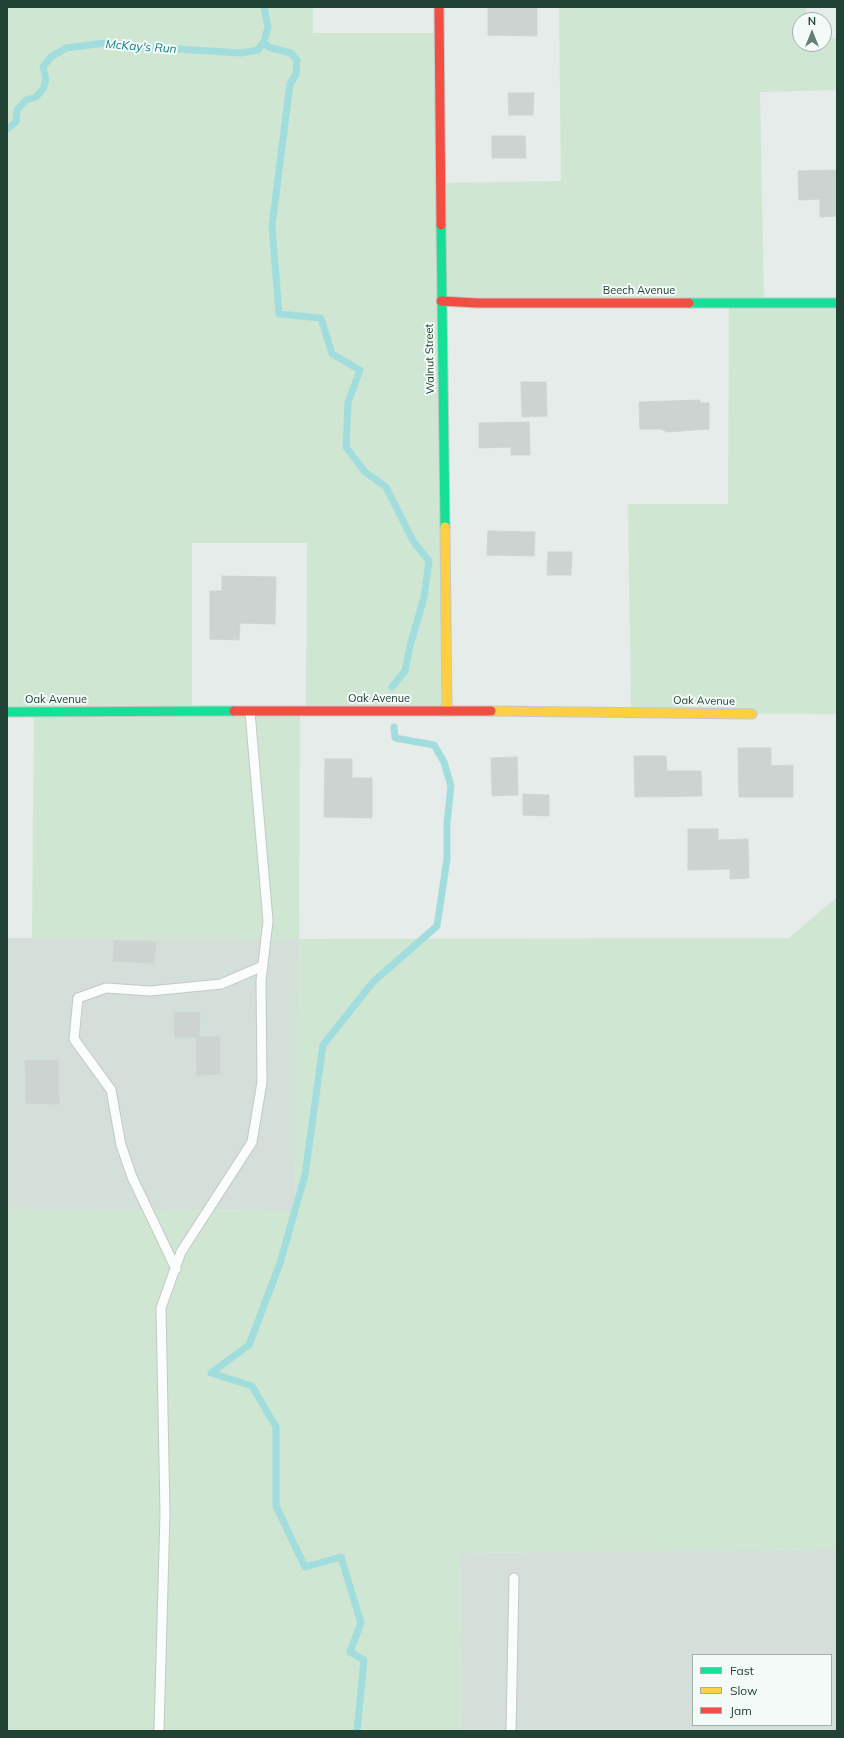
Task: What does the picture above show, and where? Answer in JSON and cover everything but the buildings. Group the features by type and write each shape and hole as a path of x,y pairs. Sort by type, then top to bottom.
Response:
{"street":[{"name":"Walnut Street","path":"439,7 441,301 447,711"},
{"name":"Beech Avenue","path":"441,301 477,304 837,303"},
{"name":"Oak Avenue","path":"7,712 447,711 752,714"}],"lane":[{"path":"159,1731 164,1514 162,1308 181,1252 252,1142 262,1082 261,981 268,921 250,712"},
{"path":"176,1269 132,1177 121,1145 111,1090 74,1039 78,998 106,988 150,991 221,984 263,966"},
{"path":"511,1731 514,1578"}],"shaded area":[{"path":"7,938 299,939 295,1211 7,1209"},
{"path":"837,1549 837,1731 462,1731 460,1553"}],"green space":[{"path":"7,7 313,7 313,33 439,33 440,183 561,181 559,7 806,7 806,12 792,12 792,52 832,52 832,38 837,38 837,90 760,92 764,303 837,303 837,714 631,713 628,504 728,504 729,303 441,301 447,711 306,712 307,543 192,543 192,712 300,712 299,939 32,938 34,712 7,712"},
{"path":"837,897 837,1549 460,1553 462,1731 7,1731 7,1209 295,1211 299,939 789,938"}],"waterway":[{"name":"McKay's Run","path":"7,129 16,122 17,110 26,100 36,97 43,89 46,79 43,67 51,57 66,48 105,43 131,48 162,48 241,53 258,50 264,41 268,27 264,7"},
{"path":"264,41 268,47 291,53 297,60 296,75 290,84 272,226 279,314 321,318 332,354 360,370 348,403 346,447 365,472 386,487 413,541 429,561 424,597 410,646 405,671 392,687"},
{"path":"357,1731 364,1660 350,1652 361,1623 341,1557 305,1567 276,1506 276,1427 252,1386 211,1373 249,1345 280,1263 305,1175 323,1045 373,982 437,926 447,859 447,823 451,786 444,762 434,745 395,738 394,727"}],"traffic: fast":[{"path":"441,225 445,527"},
{"path":"689,303 837,303"},
{"path":"7,712 234,711"}],"traffic: slow":[{"path":"445,527 447,711"},
{"path":"491,711 752,714"}],"traffic: jam":[{"path":"439,7 441,225"},
{"path":"441,301 477,303 689,303"},
{"path":"234,711 491,711"}]}
